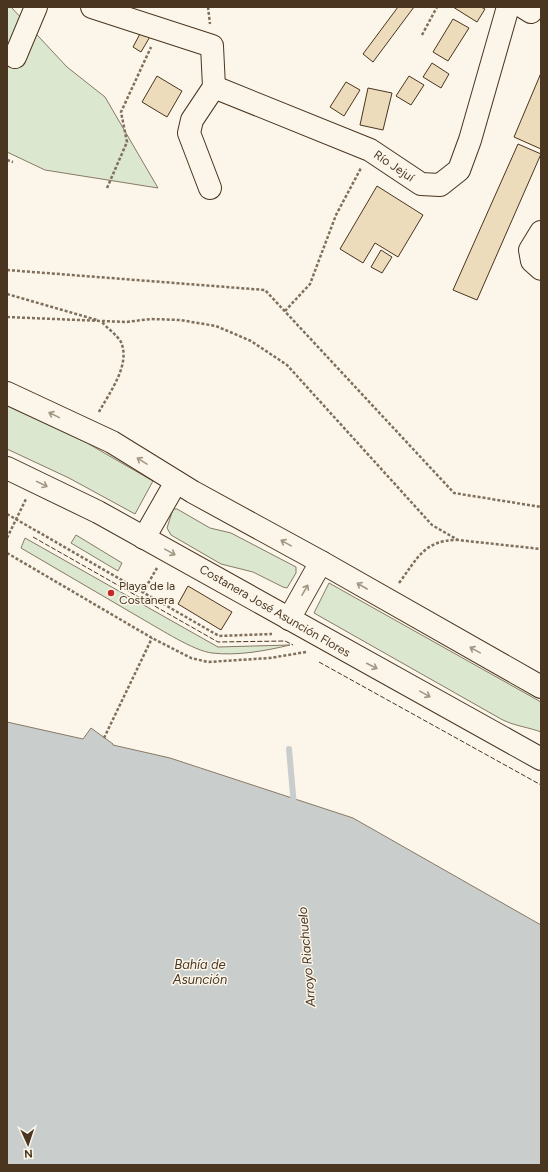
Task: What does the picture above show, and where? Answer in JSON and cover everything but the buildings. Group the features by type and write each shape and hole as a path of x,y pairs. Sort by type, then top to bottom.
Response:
{"main road":[{"path":"15,57 36,7"},
{"path":"92,7 212,46 214,87 192,120 189,133 210,188"},
{"name":"Río Jejuí","path":"214,87 370,150 421,184 440,185 459,170 470,140 508,7"},
{"path":"541,232 530,250 532,261 541,269"},
{"path":"7,393 112,442 176,482 321,562 541,687"},
{"name":"Costanera José Asunción Flores","path":"7,468 98,512 144,538 284,626 336,645 541,759"},
{"path":"144,538 176,482"},
{"path":"284,626 321,562"},
{"path":"509,669 541,674"}],"path":[{"path":"422,35 437,7"},
{"path":"107,188 127,142 121,112 159,29"},
{"path":"285,311 310,284 336,215 370,150"},
{"path":"7,160 13,162"},
{"path":"7,270 265,290 454,493 541,507"},
{"path":"7,294 102,322 121,342 124,357 119,375 99,412"},
{"path":"7,317 102,322 126,322 151,319 180,320 216,326 251,341 287,365 432,525 458,540"},
{"path":"7,538 27,497"},
{"path":"7,514 219,636 284,626"},
{"path":"396,586 426,548 443,540 458,540 541,549"},
{"path":"7,553 152,638 191,658 208,662 270,658 336,645"},
{"path":"143,592 158,566"},
{"path":"104,738 152,638"}],"green space":[{"path":"7,7 11,7 67,67 105,97 158,188 45,170 7,152"},
{"path":"7,406 87,443 153,481 135,514 69,478 7,449"},
{"path":"173,509 177,509 210,528 231,533 296,567 296,573 287,588 253,572 221,564 171,535 167,528"},
{"path":"76,535 122,563 118,571 71,543"},
{"path":"25,538 218,647 290,645 261,651 231,654 212,653 196,648 168,634 21,548"},
{"path":"329,583 541,702 541,732 501,719 314,613"}],"water":[{"name":"Bahía de Asunción","path":"7,722 83,739 91,728 113,745 170,758 353,818 541,925 541,1165 7,1165"}],"waterway":[{"name":"Arroyo Riachuelo","path":"289,749 294,806"}],"fence":[{"path":"33,537 218,642 285,641 293,645"},
{"path":"319,662 541,785"}],"place":[{"name":"Playa de la Costanera","path":"111,593"}]}
